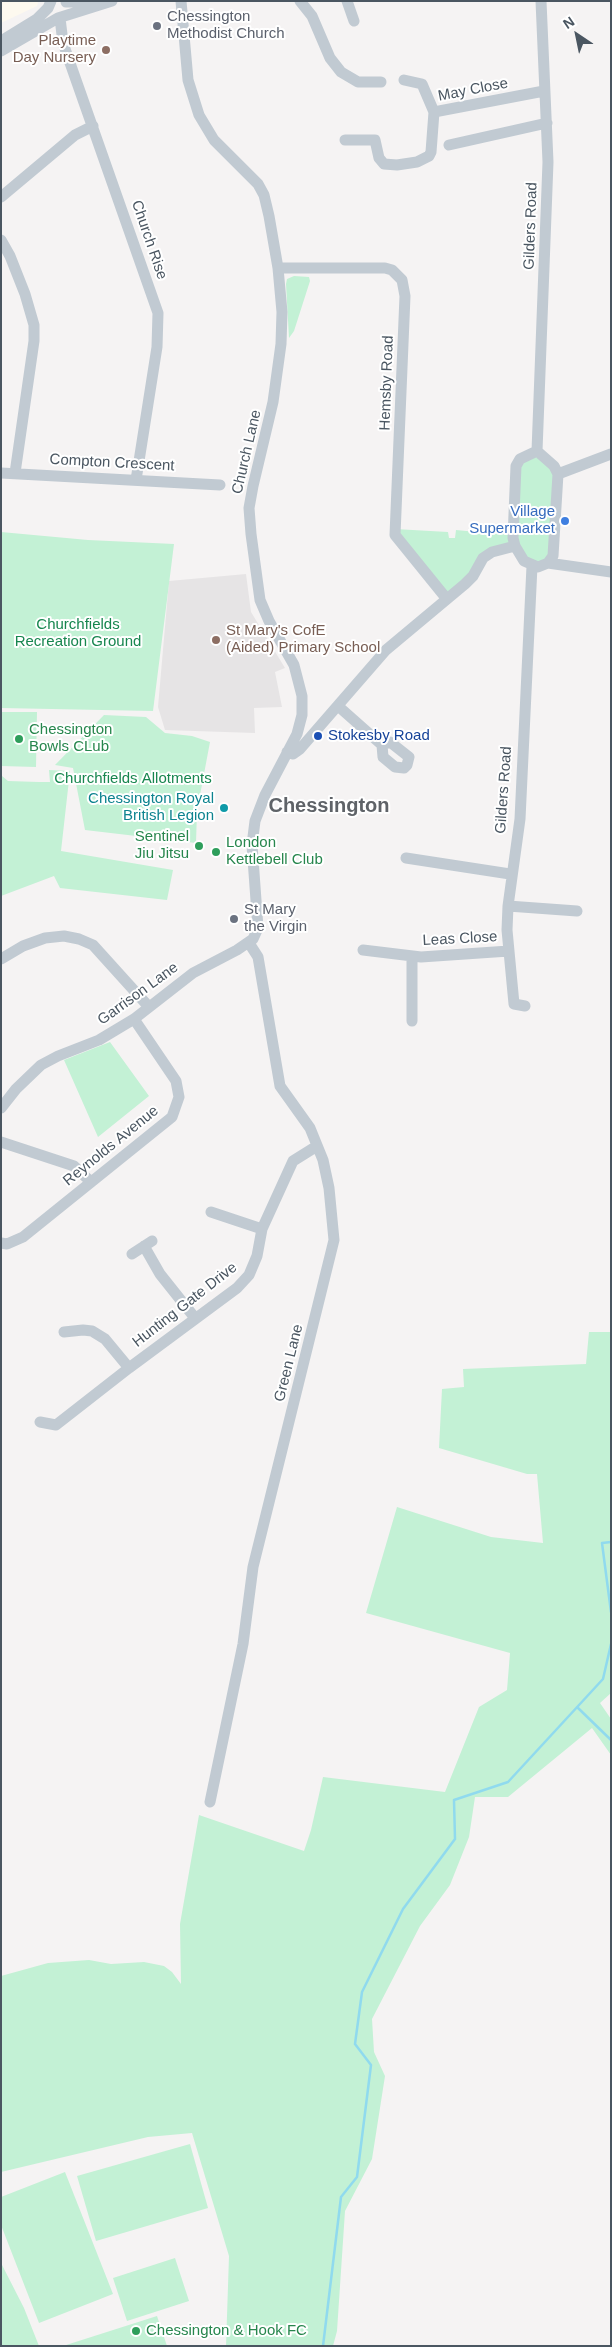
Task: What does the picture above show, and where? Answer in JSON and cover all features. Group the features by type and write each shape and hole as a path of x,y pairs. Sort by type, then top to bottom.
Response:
{"street":[{"path":"65,1 100,1"},
{"name":"Church Rise","path":"65,1 68,8 61,17 63,43 158,313 157,347 136,480"},
{"path":"1,51 61,17 112,1"},
{"name":"Church Lane","path":"181,1 188,80 199,115 214,140 258,184 264,195 278,268 282,312 281,344 273,402 253,486 250,508 251,534 260,600 269,621 294,665 302,696 302,715 297,734 265,795 255,821 252,852 258,928 249,943"},
{"path":"300,1 314,21 333,64 347,82 381,82"},
{"path":"347,1 354,21"},
{"name":"Gilders Road","path":"537,451 548,162 541,1"},
{"path":"49,5 51,15 61,17"},
{"path":"1,41 37,19 49,5"},
{"path":"404,80 422,84 434,112"},
{"name":"May Close","path":"345,140 374,140 379,158 384,164 397,165 424,160 429,156 434,143 434,112 544,91"},
{"path":"449,145 547,123"},
{"path":"1,196 74,135 93,126"},
{"path":"1,240 26,294 34,325 34,341 15,473"},
{"name":"Hemsby Road","path":"278,268 385,268 392,270 402,280 405,296 395,535 446,598"},
{"path":"548,563 553,556 558,474 554,466 537,451 520,458 516,466 513,532 515,546 524,561 538,567 548,563 611,572"},
{"path":"558,474 611,454"},
{"name":"Compton Crescent","path":"1,472 220,485"},
{"path":"287,752 293,754 296,752 386,650 473,576 483,558 492,552 515,546"},
{"name":"Gilders Road","path":"514,1006 509,951 508,906 510,874 520,819 532,566"},
{"path":"338,706 382,745"},
{"path":"302,715 323,722"},
{"path":"406,858 510,874"},
{"path":"508,906 570,914"},
{"path":"1,959 23,946 45,938 64,936 80,939 92,945 149,1007"},
{"name":"Garrison Lane","path":"1,1108 16,1088 41,1065 58,1056 99,1040 134,1019 193,973 249,943"},
{"name":"Green Lane","path":"210,1802 243,1644 254,1568 334,1240 329,1188 317,1146 310,1128 280,1086 258,957 249,943"},
{"name":"Leas Close","path":"363,950 412,957 460,956 509,951"},
{"name":"Leas Close","path":"412,957 417,1008 412,1021"},
{"name":"Reynolds Avenue","path":"1,1243 7,1244 23,1237 172,1117 179,1097 173,1076 134,1019"},
{"path":"1,1142 74,1166 91,1182"},
{"name":"Hunting Gate Drive","path":"40,1422 56,1425 237,1288 249,1275 257,1256 262,1229 293,1160 298,1155 317,1146"},
{"path":"212,1212 262,1229"},
{"path":"132,1254 148,1243 160,1274 195,1318"},
{"path":"64,1332 92,1331 105,1339 129,1368"}],"shaded area":[{"path":"1,1 37,1 38,3 37,6 1,23"},
{"name":"St Mary's CofE (Aided) Primary School","path":"246,574 251,612 285,668 275,672 282,707 254,708 255,733 165,730 158,707 169,581"}],"green space":[{"path":"294,276 309,277 310,281 294,331 289,338 286,284 287,279"},
{"path":"528,453 554,466 553,556 538,567 515,546 492,552 446,598 395,529 448,532 449,538 455,538 456,530 477,532 491,525 513,525 516,466"},
{"name":"Churchfields Recreation Ground","path":"1,532 88,540 174,544 153,711 1,708"},
{"name":"Chessington Bowls CLub","path":"1,712 37,712 36,767 1,766"},
{"name":"Churchfields Allotments","path":"104,715 146,717 165,733 192,736 210,742 197,811 196,843 85,830 73,768 55,765"},
{"path":"1,770 2,776 8,781 39,782 50,782 49,770 70,771 61,851 173,870 167,900 60,888 54,876 1,896"},
{"path":"110,1042 149,1096 98,1137 64,1060"},
{"path":"589,1332 611,1332 611,1693 600,1703 611,1719 611,1755 592,1728 508,1797 475,1797 469,1837 450,1885 420,1926 372,2019 374,2052 385,2076 372,2159 345,2211 337,2331 333,2346 226,2346 229,2256 192,2133 148,2137 1,2172 1,1976 48,1963 89,1960 111,1964 144,1962 164,1966 172,1972 181,1984 180,1924 199,1815 304,1851 311,1830 323,1777 445,1792 479,1707 507,1690 510,1653 366,1613 397,1507 491,1537 543,1543 537,1474 527,1474 439,1448 442,1389 464,1387 463,1369 586,1364"},
{"path":"190,2144 208,2208 96,2241 77,2176"},
{"path":"65,2172 113,2294 39,2323 1,2225 1,2197"},
{"path":"175,2258 189,2301 127,2321 113,2278"},
{"path":"1,2263 24,2308 39,2346 1,2346"},
{"name":"Chessington & Hook FC","path":"157,2316 167,2346 63,2346"}],"waterway":[{"path":"611,1542 602,1543 611,1612"},
{"path":"323,2346 341,2197 357,2177 371,2065 355,2044 362,1992 403,1909 455,1839 454,1800 508,1782 603,1679 611,1644"},
{"path":"577,1707 611,1740"}],"place":[{"name":"Chessington Methodist Church","path":"157,26"},
{"name":"Playtime Day Nursery","path":"106,50"},
{"name":"Village Supermarket","path":"565,521"},
{"name":"St Mary's CofE (Aided) Primary School","path":"216,640"},
{"name":"Stokesby Road","path":"318,736"},
{"name":"Chessington Bowls CLub","path":"19,739"},
{"name":"Chessington Royal British Legion","path":"224,808"},
{"name":"Sentinel Jiu Jitsu","path":"199,846"},
{"name":"London Kettlebell Club","path":"216,852"},
{"name":"St Mary the Virgin","path":"234,919"},
{"name":"Chessington & Hook FC","path":"136,2331"}],"district":[{"name":"Chessington","path":"329,806"}]}
